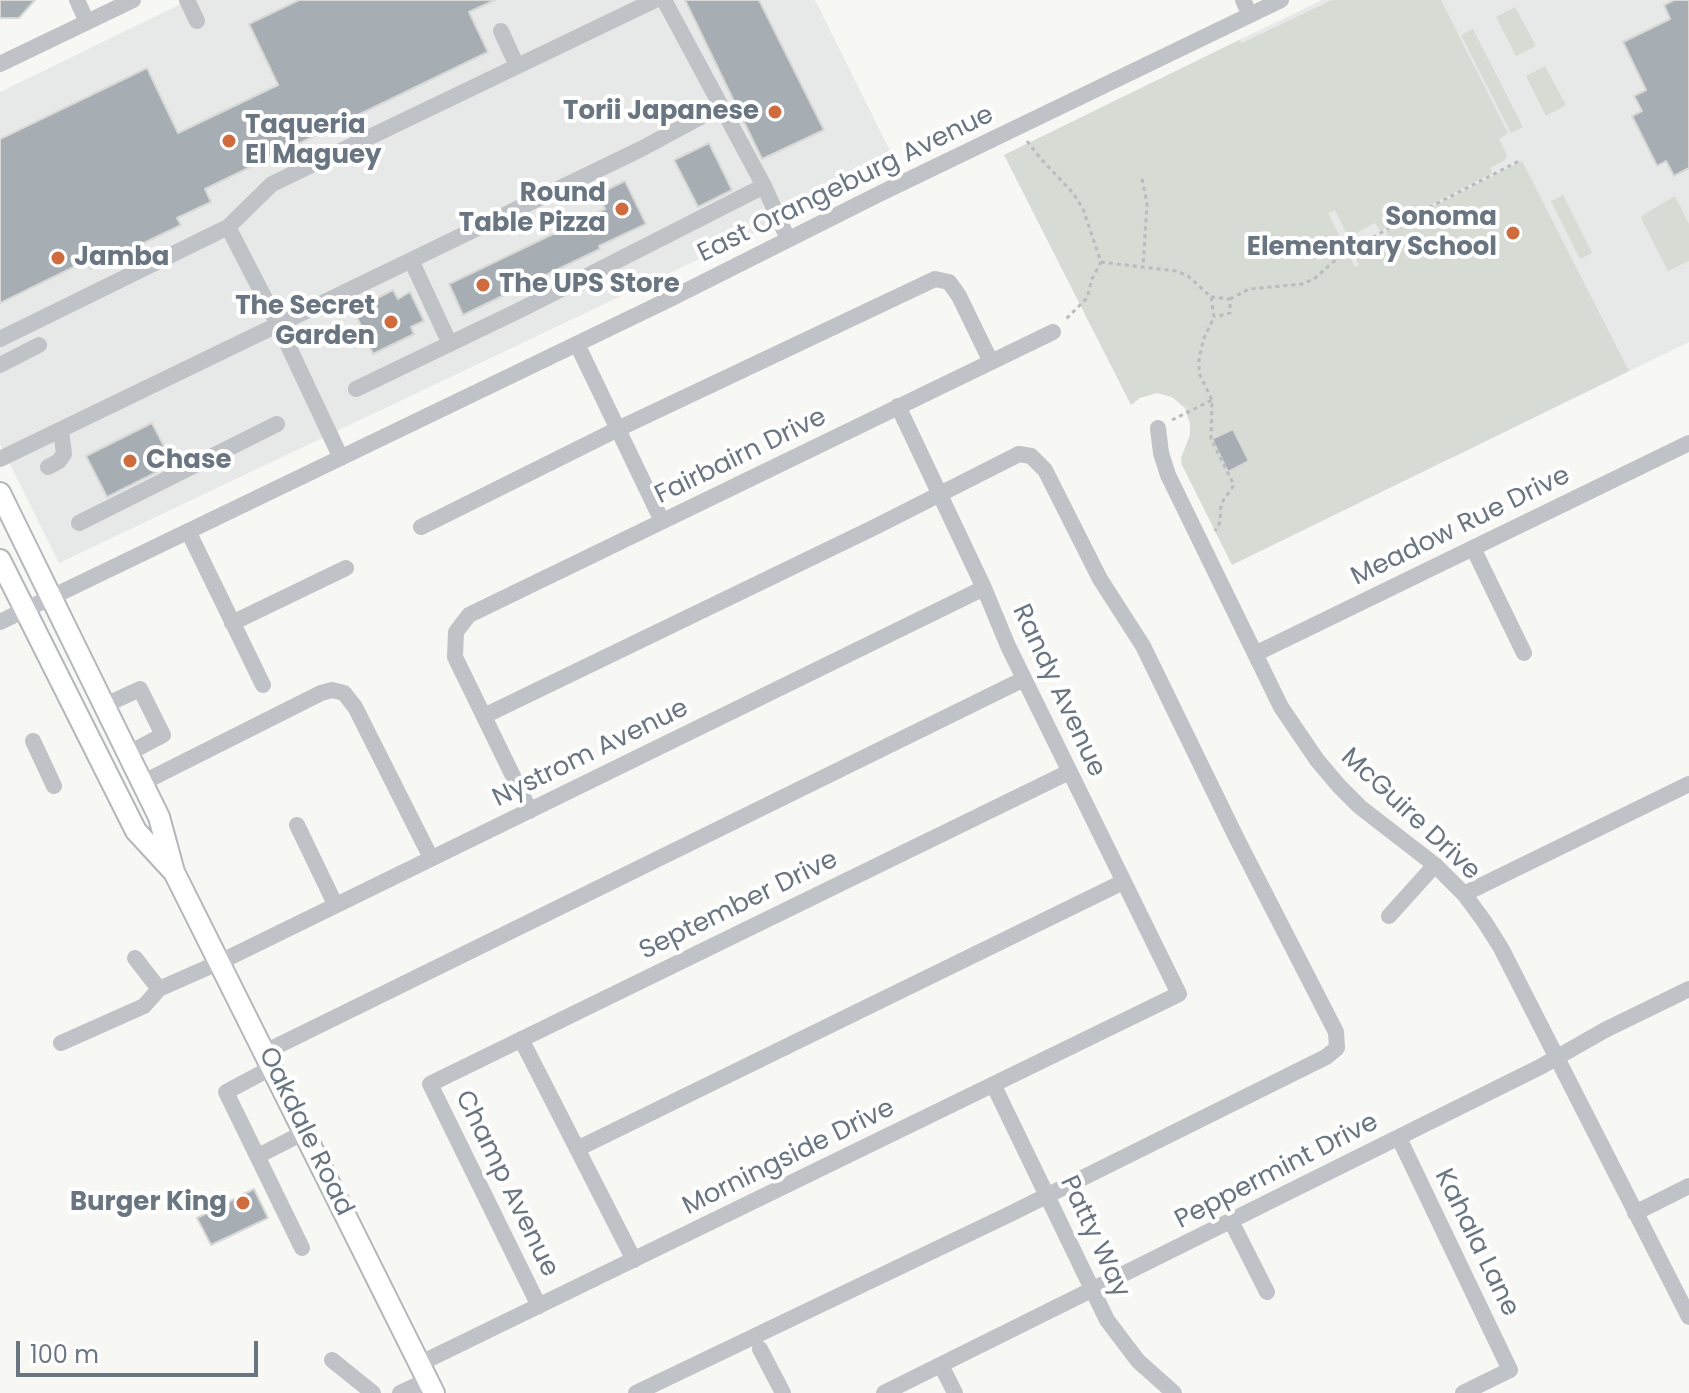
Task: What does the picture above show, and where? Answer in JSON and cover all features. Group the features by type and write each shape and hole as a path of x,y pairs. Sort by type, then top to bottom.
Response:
{"main road":[{"name":"Oakdale Road","path":"0,493 159,817 174,872 427,1379"},
{"name":"Oakdale Road","path":"0,560 136,831 174,872"}],"street":[{"path":"77,0 87,22"},
{"path":"0,64 133,0"},
{"path":"187,0 197,21"},
{"path":"0,339 228,227 272,184 655,0"},
{"path":"664,0 764,186 788,239"},
{"name":"East Orangeburg Avenue","path":"0,622 1020,127 1246,8 1281,0"},
{"path":"501,31 517,66"},
{"path":"0,459 632,153 721,106"},
{"path":"356,389 764,186"},
{"path":"228,227 341,458"},
{"path":"411,260 450,344"},
{"path":"421,527 618,429 935,279 949,282 959,296 991,362"},
{"name":"Fairbairn Drive","path":"484,716 455,657 456,632 469,615 1053,332"},
{"path":"577,344 662,521"},
{"path":"0,365 39,345"},
{"name":"Randy Avenue","path":"898,406 1024,679 1179,994"},
{"path":"79,523 277,424"},
{"name":"McGuire Drive","path":"1158,428 1168,475 1281,707 1317,760 1360,807 1435,865 1464,894 1501,948 1689,1317"},
{"path":"48,467 64,454 61,430"},
{"name":"Meadow Rue Drive","path":"1255,654 1687,449"},
{"path":"530,811 484,716 1019,454 1031,456 1045,470 1100,579 1143,646 1336,1032 1337,1048 1326,1057 1010,1214 636,1393"},
{"path":"188,531 263,685"},
{"path":"1473,548 1524,653"},
{"path":"232,623 346,568"},
{"name":"Nystrom Avenue","path":"61,1043 144,1006 159,989 984,588"},
{"path":"302,1248 226,1092 269,1060 1024,679"},
{"path":"103,706 140,689 163,735 127,754"},
{"path":"142,783 321,693 332,690 344,693 355,707 431,858"},
{"path":"33,741 54,786"},
{"name":"September Drive","path":"430,1084 1069,772"},
{"path":"1464,894 1689,784"},
{"path":"297,825 335,904"},
{"path":"1389,916 1435,865"},
{"path":"577,1149 1123,882"},
{"path":"135,958 159,989"},
{"name":"Peppermint Drive","path":"884,1393 1399,1138 1689,989"},
{"name":"Morningside Drive","path":"400,1393 427,1379 539,1306 1179,994"},
{"path":"521,1039 634,1260"},
{"name":"Champ Avenue","path":"430,1084 539,1306"},
{"name":"Patty Way","path":"994,1086 1118,1338 1174,1393"},
{"path":"258,1156 305,1132"},
{"name":"Kahala Lane","path":"1399,1138 1510,1370 1463,1393"},
{"path":"1635,1213 1689,1186"},
{"path":"1231,1221 1267,1292"},
{"path":"760,1349 783,1393"},
{"path":"332,1360 373,1393"},
{"path":"941,1365 955,1393"}],"path":[{"path":"1020,127 1041,159 1073,193 1083,209 1101,262 1087,298 1053,332"},
{"path":"1101,262 1162,268 1188,276 1211,297 1230,299 1249,289 1302,284 1314,279 1339,257 1389,228 1521,160"},
{"path":"1142,179 1147,203 1143,268"},
{"path":"1199,540 1217,529 1221,504 1234,485 1211,439 1212,400 1199,373 1204,338 1214,317 1211,297"},
{"path":"1214,317 1230,313 1230,299"},
{"path":"1158,428 1212,400"}],"shaded area":[{"path":"189,0 815,0 897,165 59,563 0,444 0,92"},
{"name":"Sonoma Elementary School","path":"1322,0 1689,0 1689,342 1452,458 1239,40"},
{"path":"1332,0 1441,0 1508,133 1499,139 1507,155 1505,160 1490,168 1492,173 1380,231 1375,223 1353,235 1346,233 1335,210 1328,213 1355,267 1359,265 1356,259 1359,251 1387,235 1386,231 1522,161 1629,371 1232,565 1182,465 1181,458 1190,435 1185,408 1172,397 1157,393 1140,398 1131,405 1004,155 1239,40 1242,43"},
{"path":"1515,7 1536,46 1516,56 1496,17"},
{"path":"1473,29 1523,127 1511,133 1461,35"},
{"path":"1545,66 1566,105 1546,116 1526,76"},
{"path":"1563,195 1592,253 1580,259 1551,201"},
{"path":"1675,196 1689,224 1689,261 1668,271 1641,218"}],"building":[{"path":"0,0 35,0 19,18 0,18"},
{"path":"299,0 495,0 469,12 488,52 205,189 211,202 177,218 181,225 90,269 86,261 0,303 0,139 147,68 178,133 278,85 249,24"},
{"path":"685,0 759,0 824,130 762,159"},
{"path":"1674,0 1689,0 1689,168 1674,176 1666,161 1657,166 1632,116 1642,111 1634,96 1646,90 1623,42 1670,19 1664,5"},
{"path":"709,143 732,190 698,207 674,160"},
{"path":"625,181 646,224 463,315 449,284 605,209 598,194"},
{"name":"The Secret Garden","path":"393,290 398,299 410,292 424,321 411,327 414,334 373,354 354,310"},
{"name":"Chase","path":"152,423 173,464 107,497 86,456"},
{"path":"1233,429 1249,461 1228,472 1212,439"},
{"name":"Burger King","path":"254,1189 268,1218 211,1245 197,1218"}],"place":[{"name":"Torii Japanese","path":"775,112"},
{"name":"Taqueria El Maguey","path":"229,141"},
{"name":"Round Table Pizza","path":"622,209"},
{"name":"Sonoma Elementary School","path":"1513,233"},
{"name":"Jamba","path":"58,258"},
{"name":"The UPS Store","path":"483,285"},
{"name":"The Secret Garden","path":"391,322"},
{"name":"Chase","path":"130,461"},
{"name":"Burger King","path":"243,1203"}]}
